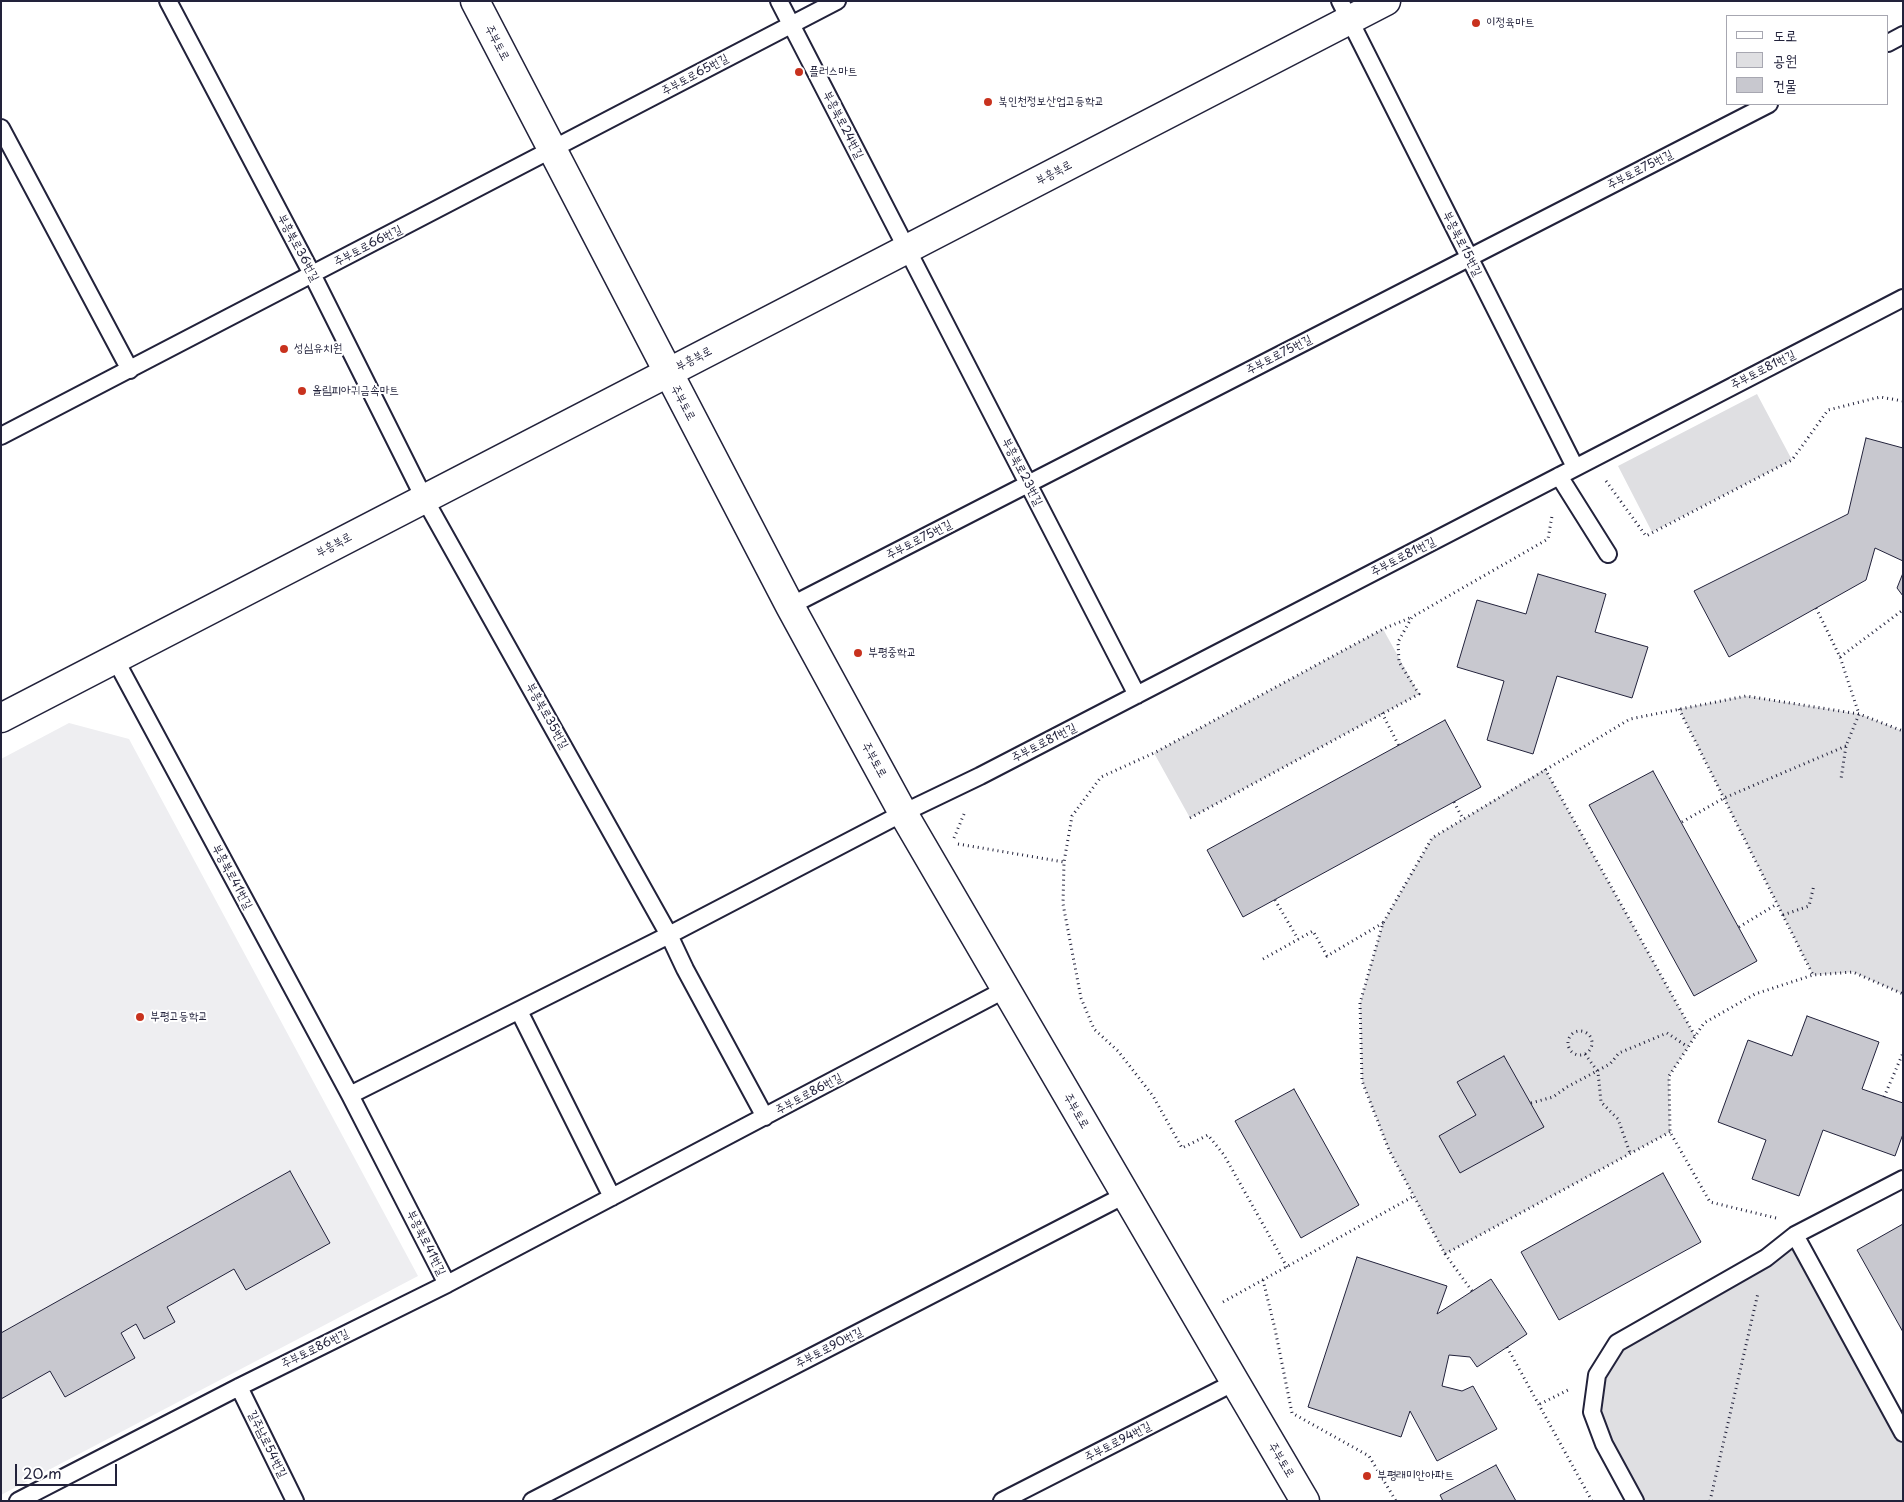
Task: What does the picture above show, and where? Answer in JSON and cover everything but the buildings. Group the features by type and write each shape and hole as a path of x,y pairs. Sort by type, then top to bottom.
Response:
{"main road":[{"name":"주부토로","path":"475,1 790,606 903,813 1234,1382 1306,1501"},
{"name":"부흥북로","path":"1,718 907,249 1345,11 1386,1"}],"lane":[{"name":"부흥북로36번길","path":"168,1 312,274 424,498"},
{"name":"부흥북로24번길","path":"779,1 907,249"},
{"name":"주부토로65번길","path":"552,150 837,1"},
{"name":"부흥북로15번길","path":"1345,11 1575,467"},
{"path":"1889,42 1903,35"},
{"name":"주부토로75번길","path":"790,606 1767,105"},
{"path":"1,128 130,370"},
{"name":"주부토로66번길","path":"1,436 552,150"},
{"name":"부흥북로23번길","path":"907,249 1137,695"},
{"name":"주부토로81번길","path":"669,935 1903,298"},
{"path":"1559,476 1608,554"},
{"name":"부흥북로35번길","path":"424,498 669,935 685,969 765,1117"},
{"name":"부흥북로41번길","path":"115,659 350,1096 447,1284"},
{"path":"350,1096 669,935"},
{"name":"주부토로86번길","path":"18,1501 239,1387 447,1284 1006,989"},
{"path":"519,1010 612,1197"},
{"path":"1635,1501 1604,1444 1592,1412 1597,1375 1617,1343 1766,1258 1794,1234 1903,1179"},
{"name":"주부토로90번길","path":"532,1501 1125,1195"},
{"path":"1794,1234 1903,1433"},
{"name":"주부토로94번길","path":"1002,1501 1234,1382"},
{"name":"길주남로54번길","path":"239,1387 295,1501"}],"path":[{"path":"1591,460 1646,536 1792,460 1828,410 1880,397 1903,401"},
{"path":"1287,1267 1224,1155 1208,1136 1182,1148 1154,1096 1118,1051 1094,1029 1081,998 1071,953 1064,904 1064,862 1072,816 1101,777 1154,753 1383,629 1412,617 1548,539 1559,476"},
{"path":"1816,608 1840,657 1858,714 1846,746 1841,779"},
{"path":"1840,657 1903,610"},
{"path":"1190,818 1419,694 1399,662 1398,642 1412,617"},
{"path":"1472,1291 1445,1254 1388,1150 1362,1081 1360,1003 1383,923 1432,838 1630,719 1746,696 1858,714 1903,731"},
{"path":"1679,709 1813,975"},
{"path":"1382,713 1399,746"},
{"path":"1682,822 1724,798 1846,746"},
{"path":"1545,769 1695,1036"},
{"path":"980,776 952,843 1064,862"},
{"path":"1454,802 1463,819"},
{"path":"1783,915 1809,906 1814,885"},
{"path":"1275,900 1298,940"},
{"path":"1739,927 1777,904"},
{"path":"1263,958 1313,931 1327,956 1383,923"},
{"path":"1810,1227 1710,1202 1670,1132 1669,1076 1704,1023 1755,994 1813,975 1853,972 1903,994"},
{"path":"1585,1054 1589,1052 1592,1044 1591,1036 1584,1032 1573,1033 1569,1040 1570,1048 1574,1053 1585,1054 1598,1072 1602,1102 1618,1119 1630,1153"},
{"path":"1530,1103 1553,1097 1567,1087 1610,1064 1619,1053 1667,1033 1688,1047"},
{"path":"1884,1096 1903,1053"},
{"path":"1445,1254 1670,1132"},
{"path":"1196,1317 1414,1196"},
{"path":"1710,1501 1766,1258"},
{"path":"1263,1280 1292,1413 1369,1456 1396,1501"},
{"path":"1507,1347 1592,1501"}],"shaded area":[{"name":"부평고등학교","path":"69,723 129,739 418,1276 1,1495 1,759"}],"green space":[{"path":"1757,394 1792,460 1652,532 1618,466"},
{"path":"1383,629 1419,694 1190,818 1154,753"},
{"path":"1746,696 1859,714 1903,731 1903,994 1853,972 1813,975 1679,709"},
{"path":"1545,769 1695,1036 1669,1076 1670,1132 1445,1254 1389,1150 1362,1081 1360,1003 1383,923 1432,838"},
{"path":"1795,1235 1903,1433 1903,1501 1635,1501 1592,1412 1617,1343"}],"place":[{"name":"이정육마트","path":"1476,23"},
{"name":"플러스마트","path":"799,72"},
{"name":"북인천정보산업고등학교","path":"988,102"},
{"name":"성심유치원","path":"284,349"},
{"name":"올림피아귀금속마트","path":"302,391"},
{"name":"부평중학교","path":"858,653"},
{"name":"부평고등학교","path":"140,1017"},
{"name":"부평래미안아파트","path":"1367,1476"}]}
